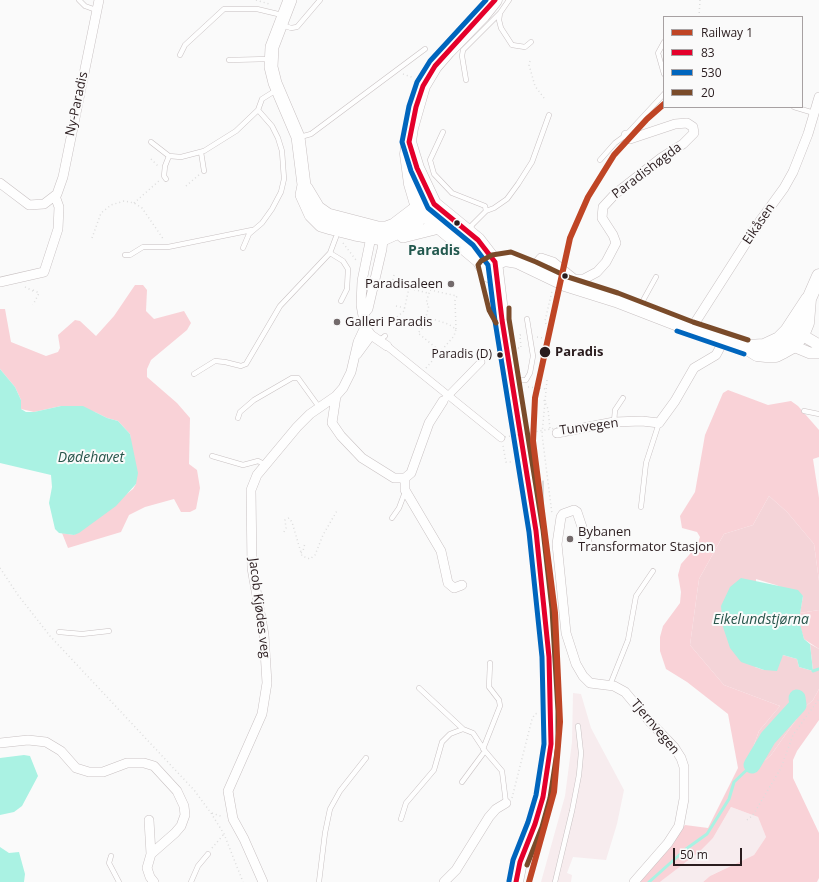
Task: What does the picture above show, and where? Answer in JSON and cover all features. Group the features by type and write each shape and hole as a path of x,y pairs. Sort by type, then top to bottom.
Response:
{"main road":[{"path":"290,0 272,47 272,73 298,137 304,185 318,208 328,215 381,235 402,236 439,227"},
{"path":"490,265 465,248 439,227 420,208 408,166 409,142 416,107 424,86 435,66 498,6"},
{"path":"409,142 417,168 434,204 470,233 486,250 502,320 540,564 549,657 551,711 550,752 543,797 535,824 520,862 516,882"},
{"path":"381,235 386,228 394,225 420,208 434,204"},
{"path":"490,265 510,259 533,268 565,284 639,308 691,329 746,347 757,354 766,355 776,355 793,346 802,335 807,323 808,299"},
{"path":"746,347 764,346 772,343 787,331 808,299 819,276"},
{"path":"506,882 520,862"}],"street":[{"name":"Ny-Paradis","path":"55,196 63,177 99,0"},
{"name":"Eikåsen","path":"691,329 763,216 784,188 796,164 819,97"},
{"name":"Paradishøgda","path":"533,268 541,258 553,262 574,279 584,279 597,272 606,262 616,243 613,235 602,218 603,207 615,194 661,158 683,144 694,133 693,127 688,123 675,124 630,139 626,135"},
{"path":"0,183 29,205 44,204 55,196 59,207 58,229 44,272 0,282"},
{"path":"381,235 368,309 364,314 368,331 384,341 421,373 446,398 503,438"},
{"name":"Jacob Kjødes veg","path":"263,882 244,839 233,819 228,791 262,714 267,683 264,635 252,568 250,512 253,482 297,427 319,406 336,396 348,381 356,355 368,331"},
{"path":"787,331 802,335 819,345"},
{"path":"787,331 793,346 810,353 819,353"},
{"path":"659,423 675,402 694,368 716,355 724,340"},
{"path":"462,585 454,588 448,583 440,551 406,490 405,478 414,468 424,434 446,398 481,362"},
{"path":"336,396 332,423 341,436 362,458 381,471 394,478 405,478"},
{"name":"Tunvegen","path":"559,430 614,422 642,421 659,423"},
{"name":"Tjernvegen","path":"588,545 577,511 563,514 557,544 566,631 569,646 578,668 587,681 595,684 610,685 625,692 651,723 674,747 681,758 684,774 684,807 677,830 668,843 634,882"},
{"path":"0,743 28,740 46,742 61,751 76,768 89,772 103,772 127,763 144,763 154,766 177,790 186,815 181,826 175,833 150,854"},
{"path":"444,882 456,870 489,817 496,809 506,803"},
{"path":"149,820 150,854 147,868 150,877 154,882"}],"lane":[{"path":"78,0 85,6 96,10"},
{"path":"180,55 185,45 224,9 257,9 282,20 291,28 297,28 320,0"},
{"path":"466,80 462,56 463,50 498,6 509,0"},
{"path":"498,6 501,28 512,45 525,47 531,42"},
{"path":"663,44 658,53 663,70"},
{"path":"298,137 312,134 425,48"},
{"path":"229,60 271,59"},
{"path":"151,142 169,156 181,157 201,152 236,131 258,110 262,99 278,89"},
{"path":"600,160 614,143 626,135 663,95"},
{"path":"797,108 814,113"},
{"path":"125,255 130,255 143,247 168,247 242,233 253,229 262,223 272,209 281,192 284,179 282,151 278,138 272,126 258,110"},
{"path":"470,233 472,225 486,211 494,208 507,199 518,184 532,162 549,115"},
{"path":"443,132 430,160 434,174 452,193 485,206 486,211"},
{"path":"201,152 204,170"},
{"path":"166,179 164,176 165,166 169,156"},
{"path":"243,248 249,234 253,229"},
{"path":"194,374 215,361 241,366 246,364 280,306 330,253 336,237"},
{"path":"330,253 343,261 348,269 347,289 341,301"},
{"path":"639,308 656,278"},
{"path":"512,382 526,380 530,374 533,356 527,319"},
{"path":"238,418 240,412 254,400 292,378 298,378 319,406"},
{"path":"614,422 615,410 623,398"},
{"path":"804,411 819,414"},
{"path":"641,507 646,463 659,423"},
{"path":"212,456 243,465 258,461 266,465"},
{"path":"392,518 399,508 406,490"},
{"path":"610,685 628,640 636,596 653,571"},
{"path":"59,632 82,634 109,631"},
{"path":"462,782 484,750 500,706 498,700 489,687 490,663"},
{"path":"419,688 463,728 473,733 484,750 502,771 506,803"},
{"path":"555,882 574,805 579,776 581,753 578,726"},
{"path":"402,818 406,803 434,770 442,742 450,734 463,728"},
{"path":"318,882 330,809 340,791 366,758"},
{"path":"192,882 198,866 208,854"},
{"path":"111,856 109,862 118,882"}],"path":[{"path":"699,16 700,0"},
{"path":"530,62 529,65 535,86 544,98"},
{"path":"186,186 204,170"},
{"path":"134,203 158,181"},
{"path":"92,238 97,220 106,208 117,202 134,203 149,217 168,247"},
{"path":"380,286 388,288 392,284 394,275"},
{"path":"392,284 428,293 430,290 457,296 455,300 456,329 454,336 421,373"},
{"path":"21,285 39,293 33,305"},
{"path":"397,317 405,308 410,288"},
{"path":"546,324 545,322 552,290"},
{"path":"428,293 426,303 429,305 426,318 428,318 426,324 418,333 441,352"},
{"path":"396,306 405,308"},
{"path":"428,318 448,324 456,329"},
{"path":"518,348 521,348 520,335"},
{"path":"547,380 542,434 552,517"},
{"path":"533,386 546,389"},
{"name":"Tunvegen","path":"544,400 548,409 548,428 559,430"},
{"path":"518,461 506,462 503,438 559,430"},
{"path":"284,532 286,528 285,520 288,518 292,522 301,554 304,558 310,559 313,557 322,536 338,509"},
{"path":"301,554 305,542"},
{"path":"0,568 18,595 50,636 168,761 211,812 224,834 243,882"},
{"path":"747,820 753,815 781,768 793,735 819,698"},
{"path":"506,803 514,796 532,720 535,714 543,712"},
{"path":"211,812 233,819"},
{"path":"208,854 224,834"}],"shaded area":[{"path":"135,285 143,285 147,290 146,311 154,319 184,311 191,323 187,330 151,360 147,369 147,377 177,403 190,418 189,464 197,470 200,488 196,509 190,512 181,512 174,499 145,507 129,515 121,532 68,548 62,533 74,535 133,489 136,484 130,434 118,421 107,418 95,412 61,406 34,412 21,409 21,400 15,387 0,369 0,309 5,309 11,342 46,356 58,352 60,348 58,335 75,320 80,321 96,336 114,316"},
{"path":"728,390 768,405 791,401 798,406 819,430 819,457 813,459 819,498 819,581 814,544 787,512 769,496 753,525 724,534 699,579 690,645 724,685 780,706 759,731 746,767 754,770 771,755 805,707 813,700 819,689 819,720 797,751 793,760 793,778 819,833 819,878 817,882 703,882 710,876 754,855 766,837 758,817 731,807 713,838 700,851 660,882 639,882 685,825 708,828 738,768 728,714 687,682 666,669 660,651 660,637 663,626 680,603 681,592 678,575 681,564 697,546 700,537 697,532 682,528 680,516 695,492 705,435 723,393"},
{"path":"769,496 787,512 814,544 819,581 819,610 800,613 803,596 756,579 755,667 764,670 783,655 797,659 799,667 813,671 810,644 819,649 819,689 813,700 805,707 771,755 754,770 746,767 759,731 780,706 724,685 690,645 699,579 724,534 753,525"},
{"path":"819,610 819,649 804,639 798,620 800,613"},
{"path":"573,693 581,694 591,728 624,790 617,824 606,860 573,857 567,873 572,875 571,882 541,882 565,796 572,742"},
{"path":"731,807 758,817 766,837 754,855 710,876 703,882 660,882 713,838"}],"water":[{"name":"Dødehavet","path":"0,369 15,387 21,400 21,409 26,412 34,412 61,406 83,406 107,418 118,421 130,434 138,473 136,484 116,506 79,533 74,535 59,533 55,529 49,503 52,487 51,475 0,463"},
{"name":"Eikelundstjørna","path":"741,578 798,590 803,596 799,620 804,639 810,644 813,671 799,667 797,659 783,655 777,671 764,670 741,662 730,648 723,627 721,606 730,587"},
{"path":"24,755 30,756 38,776 22,806 14,812 0,815 0,758"},
{"path":"0,847 9,853 19,852 25,874 24,882 0,882"}],"waterway":[{"path":"813,671 819,669"},
{"path":"752,765 768,738 798,705 797,698"},
{"path":"649,882 686,849 707,834 729,799 734,782 752,765"}],"tram line":[{"path":"543,481 543,512"}],"rail line":[{"name":"1","path":"529,882 554,792 560,722 555,613 533,441 535,398 570,238 588,197 614,155 647,119 663,105"}],"transit line":[{"name":"530","path":"486,0 430,61 417,82 409,106 402,142 411,171 428,208 473,245 488,265 495,321 529,532 542,657 544,744 536,795 528,822 513,860 509,881"},
{"name":"83","path":"495,0 435,66 423,86 416,107 409,142 417,168 434,204 478,240 495,262 502,320 536,531 549,657 551,744 543,797 535,824 520,862 516,882"},
{"name":"20","path":"496,323 489,310 478,265 481,261 492,255 511,252 568,277 618,293 693,322 748,340"},
{"name":"20","path":"509,308 509,319 543,530 552,609 558,711 558,745 550,798 542,827 527,865"},
{"name":"530","path":"677,331 744,354"}],"place":[{"name":"Paradisaleen","path":"451,284"},
{"name":"Galleri Paradis","path":"337,322"},
{"name":"Paradis","path":"545,352"},
{"name":"Paradis (D)","path":"500,355"},
{"name":"Bybanen Transformator Stasjon","path":"570,539"}],"district":[{"name":"Paradis","path":"434,251"}]}
